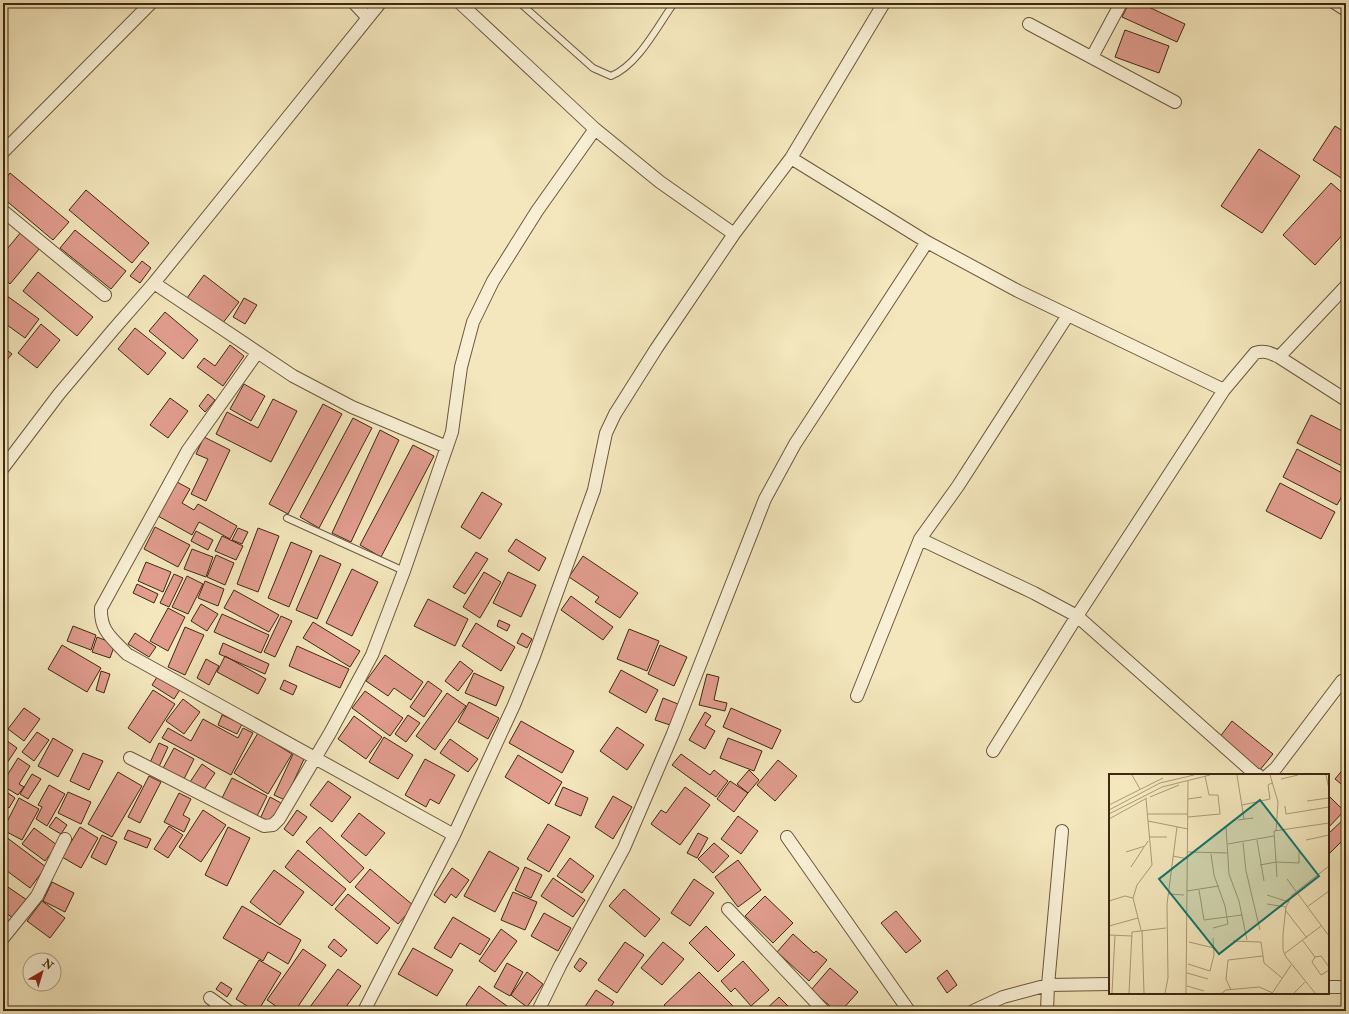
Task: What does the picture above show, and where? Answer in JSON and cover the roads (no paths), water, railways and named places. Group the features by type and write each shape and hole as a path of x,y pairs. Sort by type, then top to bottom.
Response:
{"street":[{"path":"3,152 151,3"},
{"path":"354,3 368,18"},
{"path":"3,468 59,394 154,283 380,3"},
{"path":"460,3 595,129 660,182 734,234"},
{"path":"364,1011 454,835 514,705 534,656 594,490 606,433 615,414 656,349 734,234 791,158 884,3"},
{"path":"1092,57 1121,3"},
{"path":"1335,3 1346,10"},
{"path":"1029,24 1175,102"},
{"path":"130,758 264,826 273,825 278,819 330,733 372,655 404,570 452,432 461,367 473,322 494,281 537,211 595,129"},
{"path":"791,158 927,242 1018,291 1224,390"},
{"path":"3,211 105,295"},
{"path":"538,1011 560,966 624,848 672,736 765,499 795,444 927,242"},
{"path":"154,283 293,376 352,407 447,447"},
{"path":"1279,357 1346,286"},
{"path":"857,696 920,539 958,486 1068,315"},
{"path":"993,750 1077,616 1224,390 1255,353 1262,351 1269,352 1279,357 1346,400"},
{"path":"258,353 188,450 101,608 100,619 105,630 127,654 454,835"},
{"path":"920,539 1034,593 1077,616 1255,774"},
{"path":"1269,774 1276,768 1342,681"},
{"path":"1047,1011 1062,831"},
{"path":"787,837 909,1011"},
{"path":"4,933 37,896 65,839"},
{"path":"728,909 824,1011"},
{"path":"973,1011 1003,997 1048,985 1109,984"},
{"path":"1329,987 1346,987"},
{"path":"210,998 228,1011"}],"lane":[{"path":"520,3 593,68 611,76 621,72 634,60 674,3"},
{"path":"287,518 404,570"}]}
